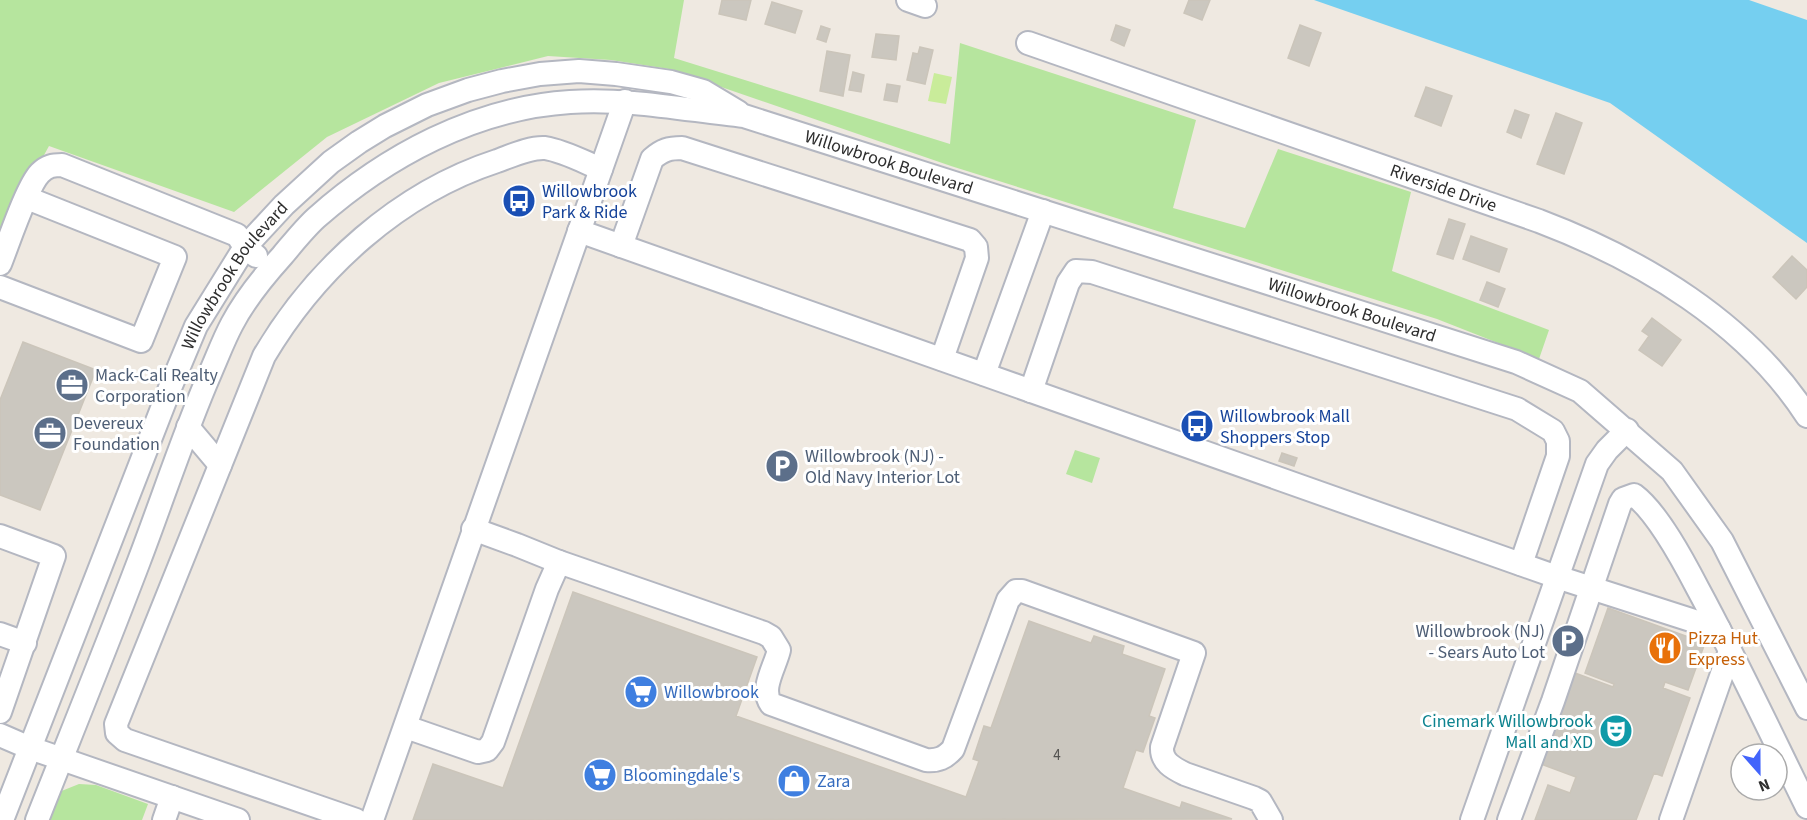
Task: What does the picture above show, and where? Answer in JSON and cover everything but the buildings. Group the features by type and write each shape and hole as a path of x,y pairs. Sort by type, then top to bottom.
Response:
{"street":[{"name":"Riverside Drive","path":"1029,43 1539,221 1599,246 1651,273 1704,310 1748,347 1788,390 1807,416"},
{"name":"Willowbrook Boulevard","path":"2,820 196,326 245,247 284,205 332,162 359,142 427,105 468,90 540,74 579,71 672,82 703,91 744,116"},
{"name":"Willowbrook Boulevard","path":"37,820 134,573 188,427 232,324 271,268 314,220 343,195 430,140 494,116 531,107 569,102 625,101 744,116 1516,362 1580,392 1672,471 1722,541 1807,708"},
{"path":"372,820 625,101"},
{"path":"621,246 652,159 669,148 682,147 970,240 976,247 977,258 942,359"},
{"path":"356,820 125,740 117,733 116,724 264,356 284,322 311,288 333,265 383,222 426,192 472,169 522,152 544,148 601,169"},
{"path":"0,264 39,174 50,165 62,165 237,235 245,247 271,268"},
{"path":"0,287 141,341 175,257 27,198"},
{"path":"984,374 1043,211"},
{"path":"579,231 1557,577 1719,628"},
{"path":"1031,391 1068,283 1076,271 1084,271 1517,409 1553,431 1558,441 1558,456 1521,564"},
{"path":"188,427 220,465"},
{"path":"1472,820 1597,464 1627,430"},
{"path":"1509,820 1553,701 1620,504 1628,496 1634,495 1665,531 1719,628 1807,807"},
{"path":"473,529 559,562 764,633 771,637 778,650 766,690 766,698 771,704 926,760 936,761 947,756 953,749 1008,600 1013,593 1022,591 1152,637 1194,653 1162,747 1164,760 1185,774 1260,801 1271,820"},
{"path":"0,536 54,556 0,712"},
{"path":"406,727 478,752 487,750 494,742 547,589 559,562"},
{"path":"0,634 25,642"},
{"path":"1671,820 1730,651"},
{"path":"1518,688 1553,701"},
{"path":"0,735 30,748 238,820"},
{"path":"164,820 172,797"}],"green space":[{"path":"0,0 684,0 674,58 950,144 960,43 1196,120 1173,208 1245,228 1278,149 1411,192 1392,271 1549,330 1539,359 1437,319 951,166 669,69 611,60 548,56 439,83 327,137 234,212 49,146 0,235"},
{"path":"934,73 952,77 946,104 928,101"},
{"path":"1075,450 1100,458 1092,483 1066,474"},
{"path":"79,784 96,785 148,804 142,820 48,820 59,792"}],"water":[{"path":"1314,0 1749,0 1807,20 1807,243 1610,103"}],"place":[{"name":"Willowbrook Park & Ride","path":"519,201"},
{"name":"Mack-Cali Realty Corporation","path":"72,385"},
{"name":"Willowbrook Mall Shoppers Stop","path":"1197,426"},
{"name":"Devereux Foundation","path":"50,433"},
{"name":"Willowbrook (NJ) - Old Navy Interior Lot","path":"782,466"},
{"name":"Willowbrook (NJ) - Sears Auto Lot","path":"1568,641"},
{"name":"Pizza Hut Express","path":"1665,648"},
{"name":"Willowbrook","path":"641,692"},
{"name":"Cinemark Willowbrook Mall and XD","path":"1616,731"},
{"name":"Bloomingdale's","path":"600,775"},
{"name":"Zara","path":"794,781"}]}
